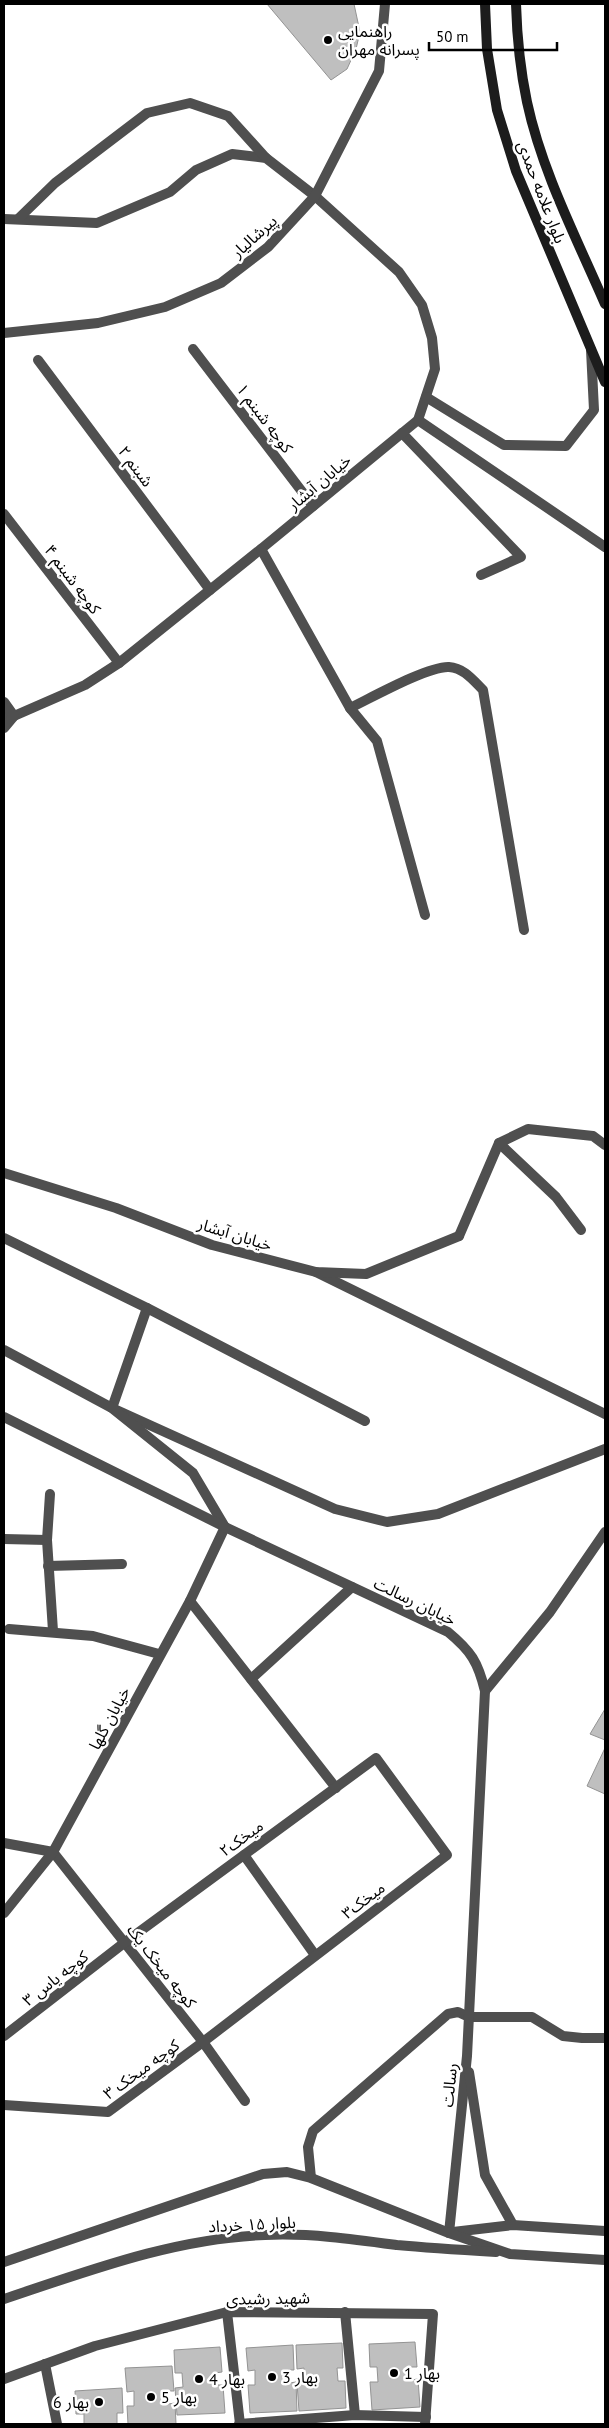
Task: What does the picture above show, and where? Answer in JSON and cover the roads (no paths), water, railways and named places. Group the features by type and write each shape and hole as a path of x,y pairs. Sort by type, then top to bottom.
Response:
{"main road":[{"name":"بلوار علامه حمدی","path":"486,4 487,49 497,110 516,171 605,382"},
{"name":"بلوار علامه حمدی","path":"516,4 518,46 527,103 545,161 605,304"}],"street":[{"name":"پیرشالیار","path":"4,334 98,323 165,307 221,283 268,248 315,196 379,72 385,4"},
{"path":"18,219 62,177 146,112 190,103 228,116 266,158 315,196 399,272 422,305 432,338 435,369 418,420 605,546"},
{"path":"4,219 97,222 170,192 196,170 232,154 266,158"},
{"name":"کوچه شبنم ۱","path":"193,349 313,506"},
{"path":"426,396 504,445 566,446 594,410 591,349"},
{"name":"شبنم ۲","path":"38,360 210,590"},
{"name":"خیابان آبشار","path":"4,728 9,717 85,685 119,664 418,420"},
{"path":"402,433 521,557 481,575"},
{"name":"کوچه شبنم ۴","path":"4,514 119,664"},
{"path":"261,549 350,708 377,741 425,914"},
{"path":"350,708 428,672 448,667 464,672 483,690 524,930"},
{"path":"4,702 9,717"},
{"path":"581,1230 556,1197 499,1143 528,1129 593,1136 605,1145"},
{"name":"خیابان آبشار","path":"4,1174 116,1208 212,1245 316,1272 366,1274 459,1236 499,1143"},
{"path":"4,1238 147,1308 365,1421"},
{"path":"316,1272 605,1414"},
{"path":"112,1408 147,1308"},
{"path":"4,1350 112,1408 320,1502 336,1509 387,1522 438,1514 605,1449"},
{"path":"112,1408 193,1472 225,1527"},
{"name":"خیابان رسالت","path":"4,1417 225,1527 448,1632 466,1647 479,1668 485,1691 467,2056"},
{"path":"50,1494 47,1540 53,1631"},
{"name":"خیابان گلها","path":"4,1913 53,1852 159,1654 190,1601 225,1527"},
{"path":"485,1691 550,1612 605,1532"},
{"path":"4,1539 47,1540"},
{"path":"48,1566 122,1564"},
{"path":"251,1679 352,1587"},
{"path":"190,1601 336,1788"},
{"path":"9,1629 53,1631 93,1636 159,1654"},
{"name":"میخک۲","path":"124,1943 376,1758"},
{"name":"میخک۳","path":"203,2042 447,1854 376,1758"},
{"path":"4,1843 53,1852"},
{"name":"کوچه میخک یک","path":"53,1852 203,2042 245,2100"},
{"path":"244,1855 315,1955"},
{"name":"کوچه یاس ۳","path":"4,2036 124,1943"},
{"path":"311,2178 308,2147 313,2131 448,2014 458,2012 469,2017 532,2017 563,2036 605,2038"},
{"name":"کوچه میخک ۳","path":"4,2105 108,2112 203,2042"},
{"name":"رسالت","path":"467,2056 485,2175 513,2225"},
{"name":"رسالت","path":"449,2233 467,2056"},
{"name":"بلوار ۱۵ خرداد","path":"4,2262 263,2174 287,2172 311,2178 449,2233"},
{"path":"449,2233 513,2225 605,2230"},
{"path":"449,2233 510,2254 605,2260"},
{"name":"بلوار ۱۵ خرداد","path":"4,2299 89,2271 190,2243 264,2235 336,2236 398,2245 510,2254"},
{"path":"227,2312 239,2424 355,2415 426,2421"},
{"name":"شهید رشیدی","path":"4,2379 95,2346 227,2312 433,2314 426,2421"},
{"path":"346,2312 355,2415"},
{"path":"46,2364 57,2424"}],"place":[{"name":"راهنمایی پسرانه مهران","path":"328,40"},
{"name":"بهار 1","path":"394,2373"},
{"name":"بهار 3","path":"272,2377"},
{"name":"بهار 4","path":"199,2379"},
{"name":"بهار 5","path":"151,2397"},
{"name":"بهار 6","path":"99,2402"}]}
